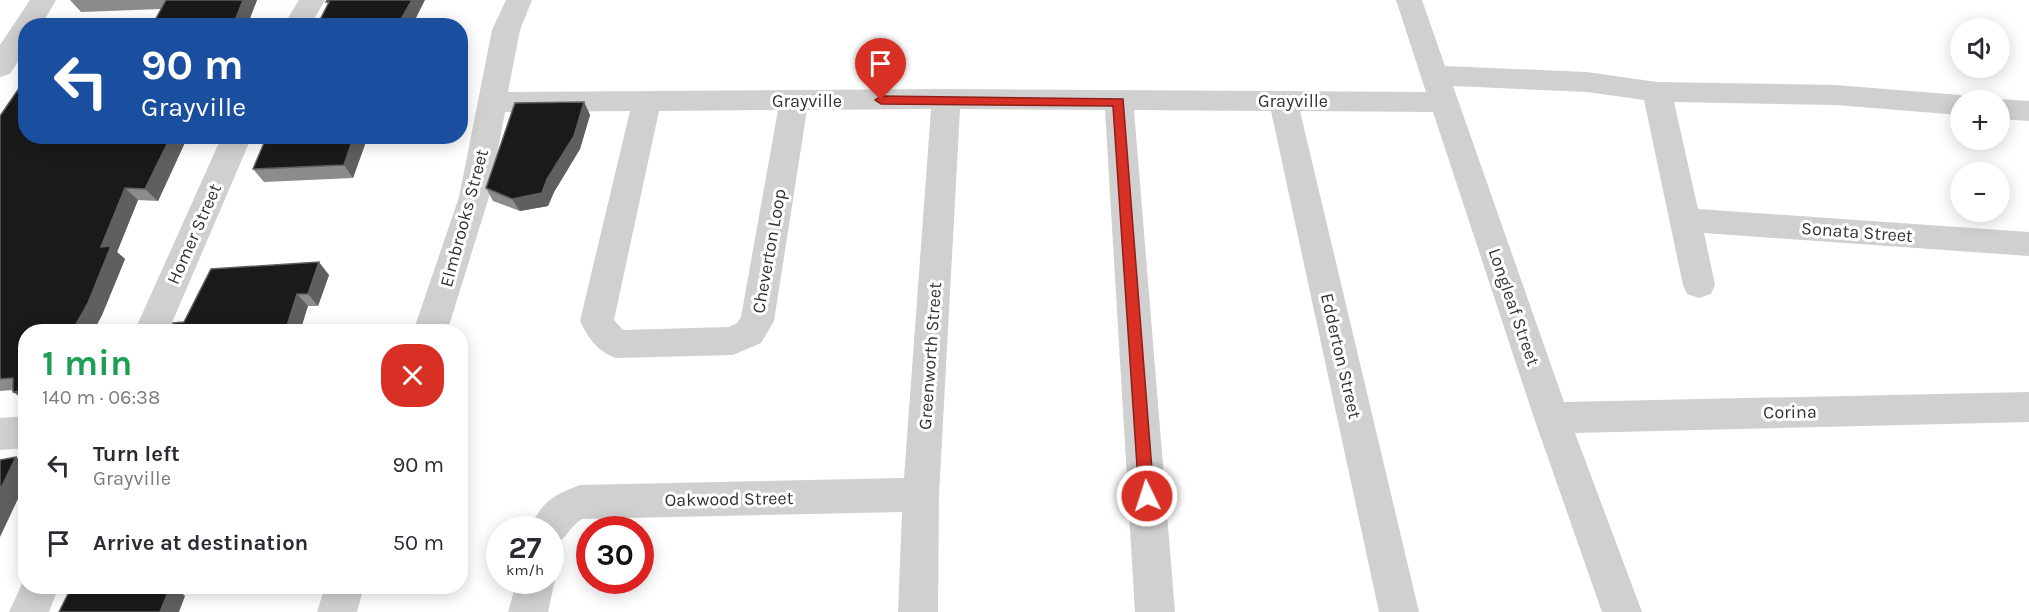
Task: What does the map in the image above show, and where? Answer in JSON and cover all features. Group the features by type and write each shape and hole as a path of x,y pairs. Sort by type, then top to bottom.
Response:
{"street":[{"path":"31,18 43,0"},
{"path":"301,18 312,0"},
{"name":"Elmbrooks Street","path":"433,324 474,197 506,30 519,0"},
{"name":"Longleaf Street","path":"1409,0 1552,418 1622,612"},
{"path":"0,67 18,39"},
{"path":"1439,88 1587,82 1657,92 1835,95 1950,104"},
{"name":"Grayville","path":"493,102 946,99 1119,102 1283,101 1439,88"},
{"path":"1657,92 1699,285"},
{"name":"Greenworth Street","path":"918,612 921,495 946,99"},
{"name":"Cheverton Loop","path":"647,102 597,321 604,333 616,344 733,341 749,333 758,321 794,101"},
{"name":"Edderton Street","path":"1283,101 1399,612"},
{"path":"1119,102 1155,612"},
{"path":"2010,109 2029,111"},
{"name":"Homer Street","path":"155,324 234,144"},
{"name":"Sonata Street","path":"1684,220 2029,244"},
{"name":"Corina","path":"1552,418 2029,407"},
{"path":"0,434 18,433"},
{"name":"Oakwood Street","path":"556,516 563,509 580,502 921,495"},
{"path":"29,612 37,594"},
{"path":"337,612 343,594"},
{"path":"528,612 532,594"}],"building":[{"path":"166,0 243,0 236,18 156,18"},
{"path":"327,0 412,0 402,18 321,18 329,2 326,2"},
{"path":"18,90 18,144 167,144 145,189 125,188 101,247 111,246 88,303 76,324 18,324 18,391 13,392 13,378 0,379 0,116"},
{"path":"584,102 574,136 547,179 542,193 512,199 486,188 515,103"},
{"path":"264,144 351,144 344,165 253,169"},
{"path":"319,262 308,294 297,294 288,324 173,324 184,322 211,269"},
{"path":"16,457 0,490 0,460"},
{"path":"68,594 167,594 160,612 59,612"}],"route":[{"path":"881,100 1119,102 1147,496"}]}
